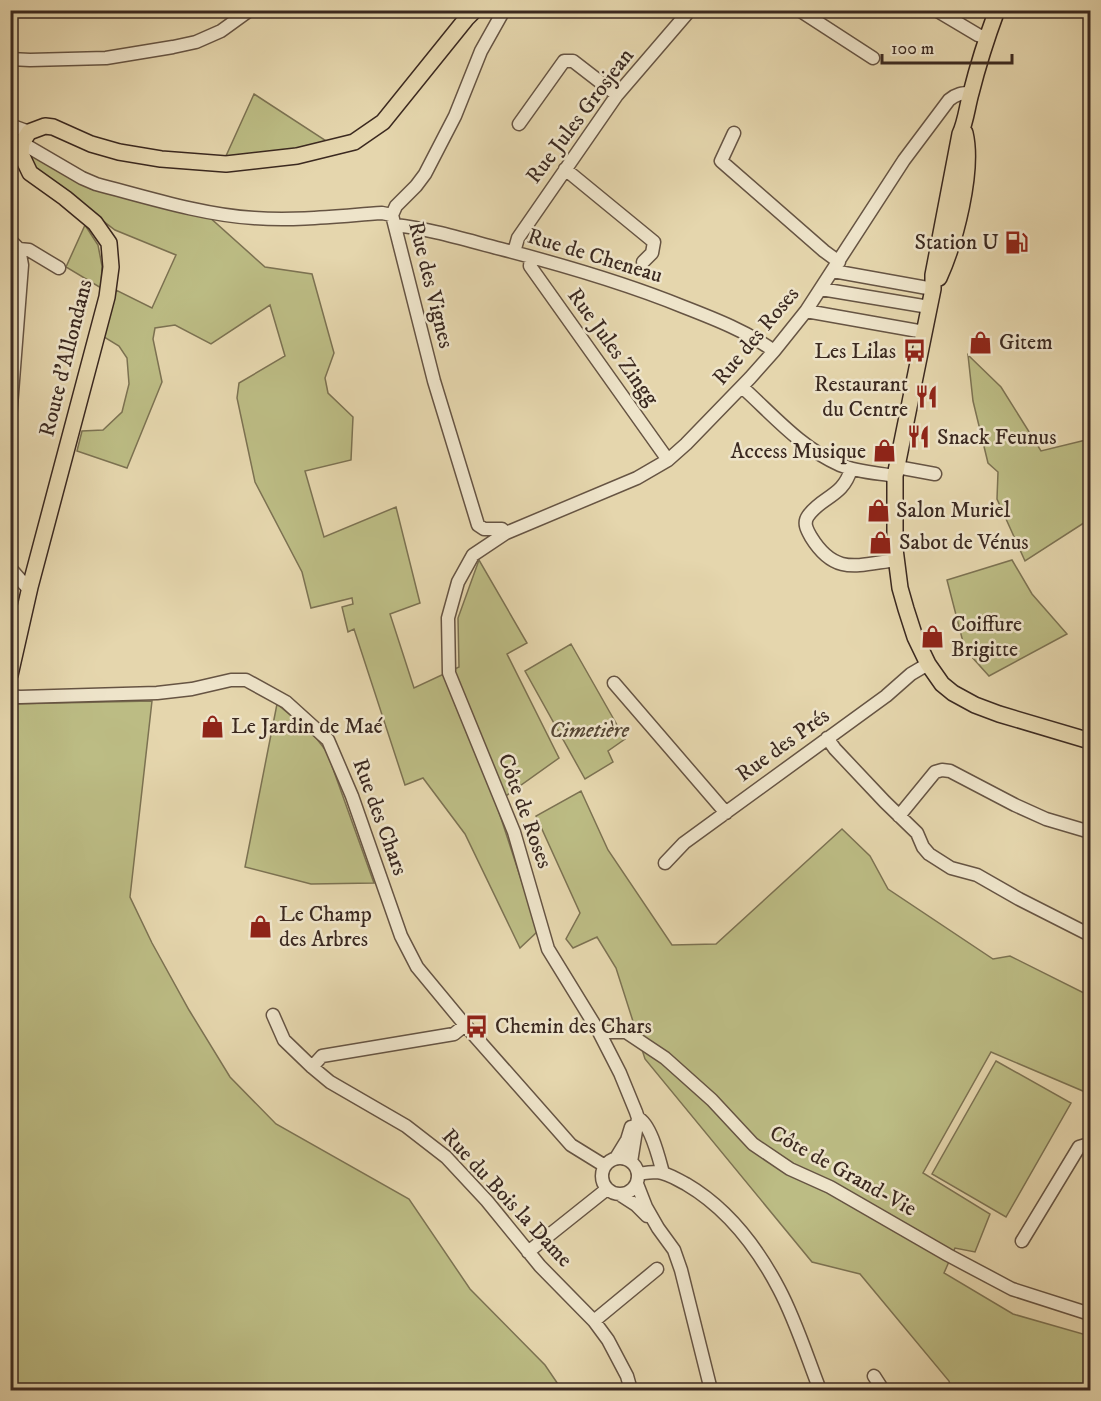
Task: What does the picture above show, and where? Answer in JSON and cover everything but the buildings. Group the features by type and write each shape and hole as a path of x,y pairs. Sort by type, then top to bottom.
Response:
{"main road":[{"path":"26,137 45,126 53,127 91,144 119,152 161,159 226,164 297,156 354,142 383,122 475,10"},
{"path":"997,10 971,93 964,127 967,152 966,179 950,254 933,289 896,472 894,527 896,560 900,588 915,637 928,664 942,684 975,705 1020,721 1090,741"},
{"name":"Route d'Allondans","path":"10,675 16,621 30,587 104,309 111,267 109,243 95,223 30,172 21,154 26,137"}],"street":[{"path":"10,59 106,58 173,47 196,42 221,31 250,10"},
{"name":"Rue des Vignes","path":"504,10 481,51 455,116 425,174 396,206 393,220 434,381 478,525 484,529 502,529 506,533"},
{"name":"Rue Jules Grosjean","path":"514,252 518,238 617,95 690,10"},
{"path":"799,10 873,58"},
{"path":"936,10 987,38"},
{"path":"519,124 564,61 573,61 617,95"},
{"name":"Rue des Roses","path":"506,533 637,478 668,460 686,444 742,387 806,311 904,160 949,100 955,95 971,93"},
{"name":"Rue de Cheneau","path":"10,125 81,178 107,187 217,213 254,218 310,219 382,213 393,220 514,252 645,291 707,316 774,351"},
{"path":"734,133 722,161 824,252 836,266 933,289"},
{"path":"565,169 654,242 652,253 643,262"},
{"path":"15,244 59,268"},
{"path":"10,419 22,265 15,244"},
{"name":"Rue Jules Zingg","path":"531,257 530,266 668,460"},
{"path":"821,289 929,307"},
{"path":"806,311 924,332"},
{"path":"742,387 805,445 830,460 851,469 935,474"},
{"path":"851,469 846,483 840,490 809,514 806,528 818,548 834,562 847,566 896,560"},
{"name":"Côte de Roses","path":"506,533 473,555 458,582 448,618 449,673 514,832 548,949 599,1032 620,1073 635,1113 631,1162"},
{"path":"10,568 25,585 30,587"},
{"name":"Rue des Prés","path":"665,863 684,843 886,696 911,674 928,664"},
{"name":"Rue des Chars","path":"10,696 157,693 192,689 231,680 246,680 286,702 328,740 352,796 401,936 417,968 572,1145 605,1166"},
{"path":"614,683 726,813"},
{"path":"827,738 917,833 923,848 941,863 959,872 977,875 1090,935"},
{"path":"899,816 935,772 942,770 950,771 1046,819 1090,832"},
{"name":"Rue du Bois la Dame","path":"273,1015 284,1040 330,1082 406,1126 446,1157 487,1201 528,1252 594,1322 608,1340 627,1376 631,1390"},
{"path":"312,1067 322,1056 453,1034 465,1025"},
{"name":"Côte de Grand-Vie","path":"599,1032 626,1032 665,1058 712,1100 753,1144 790,1169 830,1187 1012,1289 1090,1314"},
{"path":"616,1158 627,1140 635,1113 644,1121 649,1130 663,1173"},
{"path":"1023,1241 1085,1146"},
{"path":"658,1228 636,1205 603,1182 602,1174 610,1161 624,1158 636,1167 646,1207 674,1250 711,1390"},
{"path":"528,1252 613,1191 626,1193 633,1190 638,1179 655,1172 670,1175 700,1193 725,1214 757,1254 787,1305 820,1390"},
{"path":"594,1322 657,1269"},
{"path":"874,1376 883,1390"}],"green space":[{"path":"254,94 331,144 286,152 226,156"},
{"path":"28,151 91,189 208,216 265,267 312,274 334,353 325,378 328,393 353,417 351,460 305,471 324,537 396,507 420,603 390,614 414,688 459,667 458,618 479,560 527,643 507,654 559,758 496,803 538,931 520,948 465,834 423,778 405,785 354,629 348,632 342,607 353,604 352,598 311,608 302,572 255,482 237,398 239,383 285,356 270,305 211,344 175,325 155,328 153,339 162,382 127,468 77,451 82,431 103,430 122,412 129,384 127,358 119,346 104,337 116,290 152,308 176,255 115,230 34,168"},
{"path":"85,225 98,245 102,266 101,288 66,267"},
{"path":"968,355 1001,387 1041,451 1090,439 1090,519 1025,561 997,499 998,472 988,463 973,401"},
{"path":"1012,560 1032,594 1067,634 989,676 971,656 963,642 947,580"},
{"name":"Cimetière","path":"571,644 625,739 608,751 613,762 585,779 525,671"},
{"path":"152,701 130,897 189,1010 230,1077 276,1124 409,1199 470,1289 545,1365 562,1390 11,1390 11,704"},
{"path":"277,704 313,734 327,752 374,883 311,884 245,867"},
{"path":"581,791 608,850 672,945 716,944 842,829 870,856 888,889 993,959 1010,956 1090,996 1090,1094 991,1052 923,1173 990,1214 975,1252 955,1248 944,1273 1013,1314 1090,1336 1090,1390 952,1390 949,1381 860,1274 812,1262 645,1059 616,968 597,937 573,948 566,939 580,913 536,816"},
{"path":"996,1061 1071,1103 1006,1217 932,1174"}],"place":[{"name":"Station U","path":"1017,242"},
{"name":"Gitem","path":"981,342"},
{"name":"Les Lilas","path":"914,351"},
{"name":"Restaurant du Centre","path":"926,397"},
{"name":"Snack Feunus","path":"919,437"},
{"name":"Access Musique","path":"884,451"},
{"name":"Salon Muriel","path":"878,510"},
{"name":"Sabot de Vénus","path":"881,542"},
{"name":"Coiffure Brigitte","path":"933,637"},
{"name":"Le Jardin de Maé","path":"213,726"},
{"name":"Le Champ des Arbres","path":"261,927"},
{"name":"Chemin des Chars","path":"477,1026"}]}
